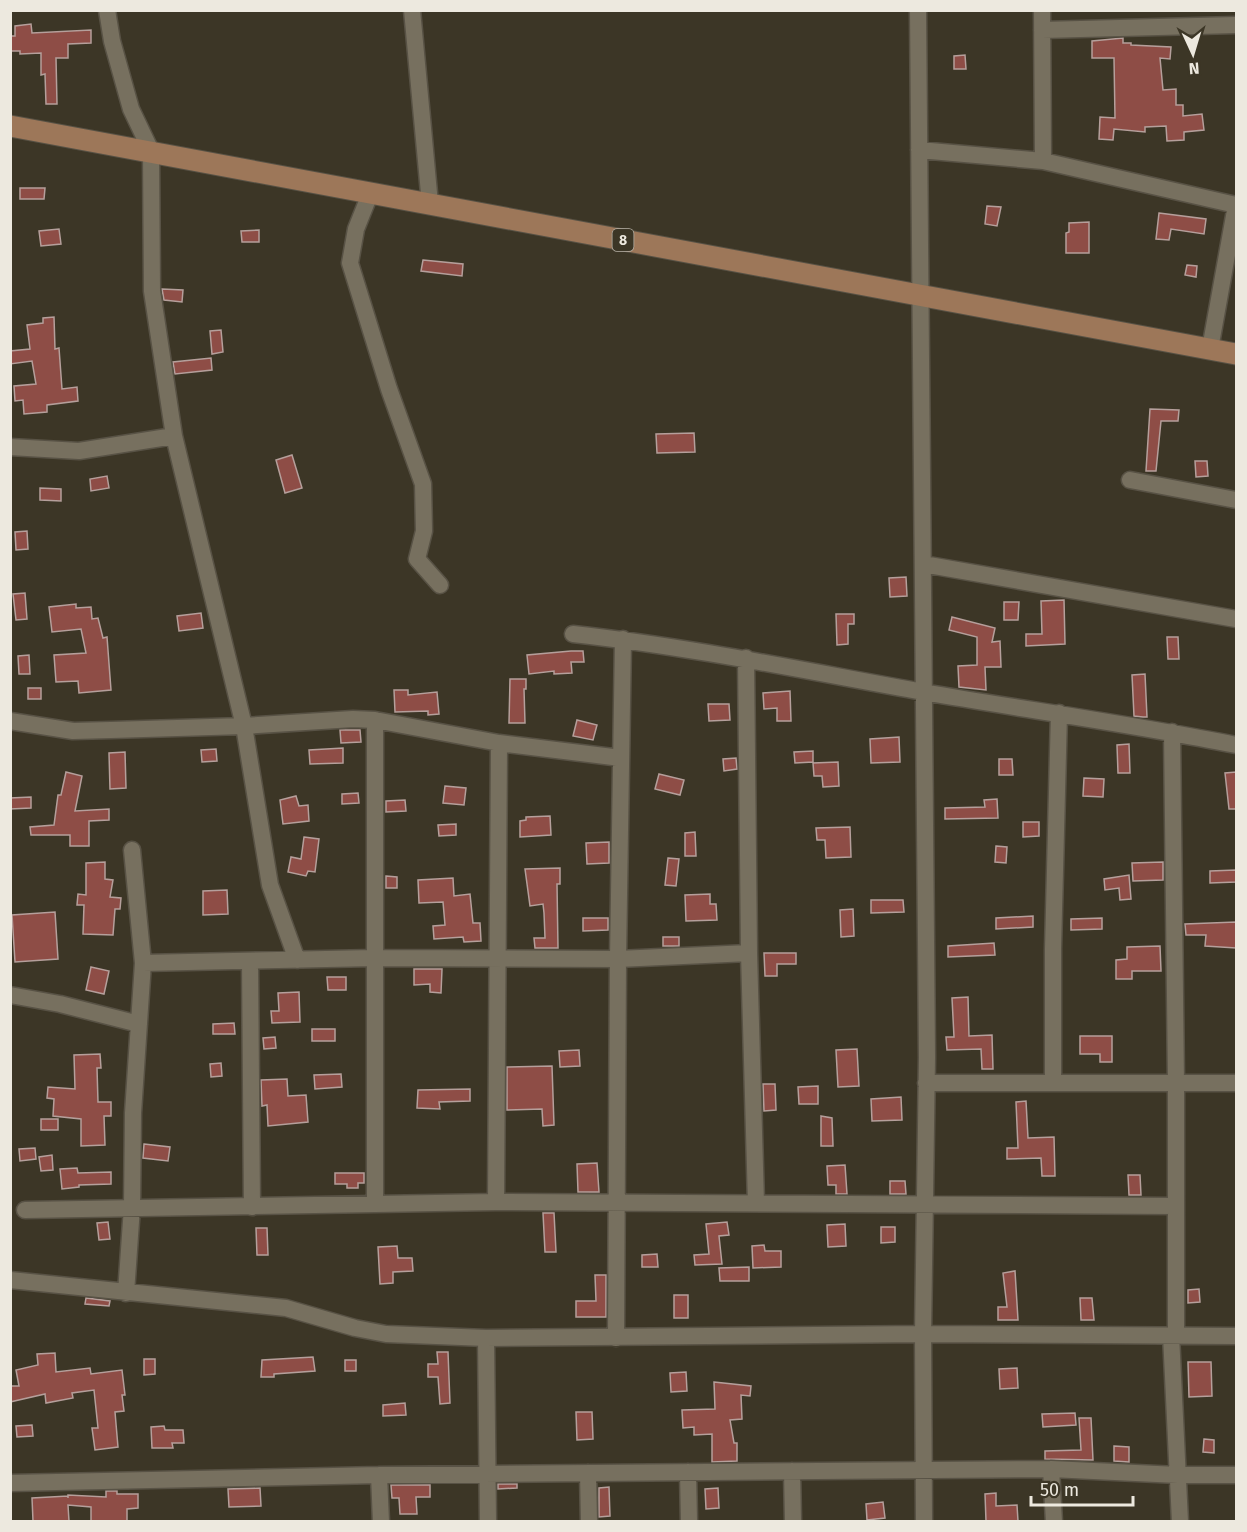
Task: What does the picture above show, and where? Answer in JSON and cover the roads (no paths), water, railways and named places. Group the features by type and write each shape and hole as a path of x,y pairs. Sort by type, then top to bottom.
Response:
{"main road":[{"name":"8","path":"10,126 1236,354"}],"street":[{"path":"106,10 131,109 151,151 152,291 174,436 244,726 270,885 297,960"},
{"path":"412,10 430,204"},
{"path":"918,10 926,1083 923,1334 924,1521"},
{"path":"1042,10 1043,161"},
{"path":"1042,30 1166,18 1236,25"},
{"path":"919,150 1043,161 1236,205 1210,349"},
{"path":"370,194 356,229 350,263 389,389 423,484 424,531 417,559 440,585"},
{"path":"10,447 79,451 174,436"},
{"path":"1130,480 1236,500"},
{"path":"923,564 1236,619"},
{"path":"573,634 623,639 746,658 924,692 1172,732 1236,745"},
{"path":"616,1338 623,639"},
{"path":"746,658 749,953 756,1203"},
{"path":"1053,1083 1059,713"},
{"path":"375,720 375,1204"},
{"path":"10,721 73,730 375,720 500,743 621,758"},
{"path":"1172,732 1176,1083 1173,1335 1180,1521"},
{"path":"496,1202 500,743"},
{"path":"126,1293 132,1207 133,1113 143,963 132,850"},
{"path":"143,963 374,958 618,959 749,953"},
{"path":"250,961 252,1207"},
{"path":"10,995 60,1004 139,1023"},
{"path":"926,1083 1236,1083"},
{"path":"25,1210 496,1202 1175,1206"},
{"path":"10,1280 286,1308 355,1328 386,1334 486,1338 923,1334 1236,1336"},
{"path":"486,1338 488,1521"},
{"path":"1051,1469 1054,1521"},
{"path":"10,1483 379,1475 1051,1469 1178,1475 1236,1475"},
{"path":"792,1471 793,1521"},
{"path":"688,1472 689,1521"},
{"path":"588,1473 589,1521"},
{"path":"379,1475 381,1521"}]}
